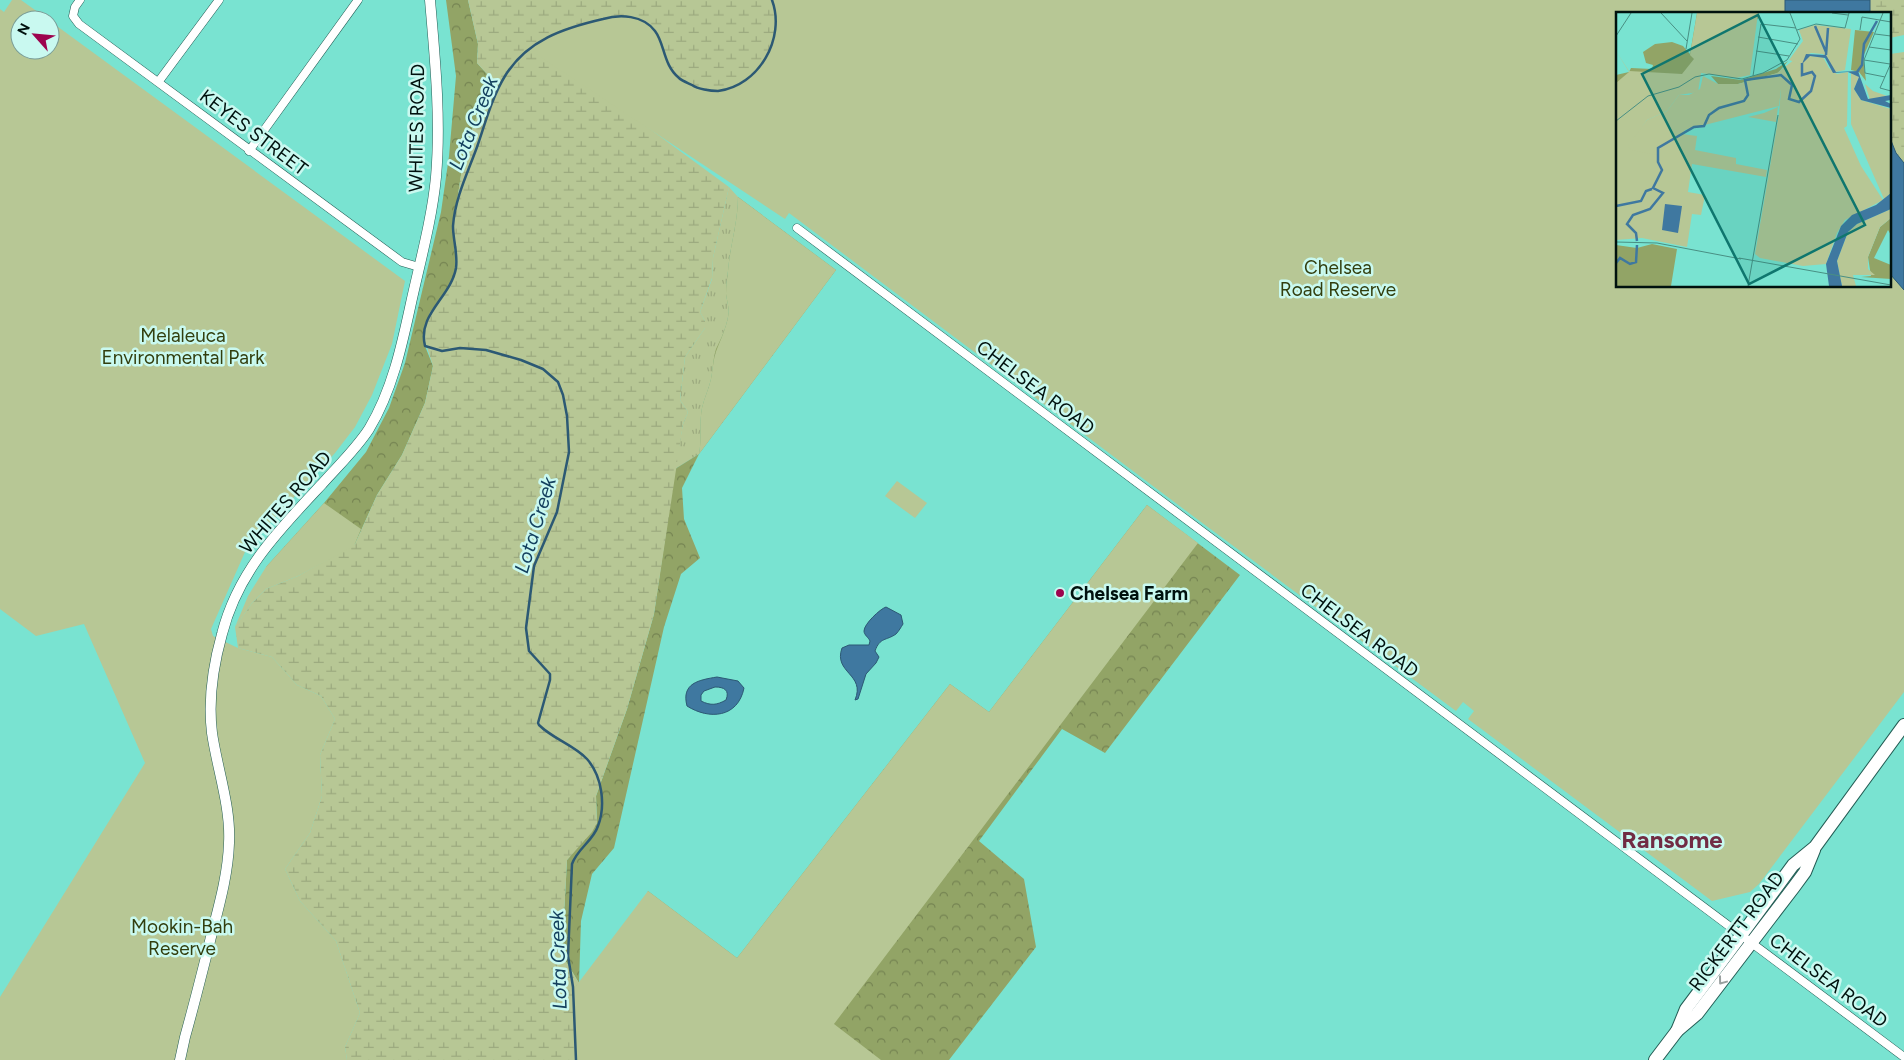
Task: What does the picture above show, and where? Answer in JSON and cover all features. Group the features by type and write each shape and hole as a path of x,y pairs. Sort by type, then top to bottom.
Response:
{"main road":[{"name":"RICKERTT ROAD","path":"1655,1060 1677,1031 1697,1014 1747,938 1805,872 1815,847 1904,725"}],"street":[{"name":"KEYES STREET","path":"80,0 75,7 73,16 79,24 159,81 249,151 400,260 409,265 419,267"},
{"path":"159,81 219,0"},
{"path":"249,151 358,0"},
{"name":"WHITES ROAD","path":"180,1060 184,1037 224,882 229,841 228,821 212,734 211,709 214,666 222,631 232,601 246,574 265,547 352,452 369,428 380,406 399,354 419,267 436,177 437,76 430,0"},
{"name":"CHELSEA ROAD","path":"797,228 1747,938 1904,1058"}],"green space":[{"name":"Melaleuca Environmental Park","path":"12,0 21,0 35,10 10,10 10,60 60,60 60,28 405,281 392,344 372,395 355,427 335,453 245,552 211,629 213,636 238,648 272,657 297,685 321,696 335,719 320,755 322,796 310,833 285,869 300,901 336,941 360,1013 345,1047 347,1060 0,1060 0,997 145,763 84,624 36,636 0,609 0,9 4,12"},
{"path":"446,0 468,0 478,44 477,63 488,75 477,116 465,149 453,227 456,267 452,280 439,303 430,313 425,346 433,366 425,403 402,455 377,495 355,544 266,567 324,503 366,452 389,408 405,363 441,212 449,156 456,76"},
{"path":"468,0 804,0 749,94 620,107 729,187 713,258 712,278 700,312 705,321 705,328 685,357 680,400 688,412 683,424 654,614 627,709 596,796 597,823 592,832 567,860 562,955 579,983 580,1060 347,1060 345,1047 360,1013 336,941 300,901 285,869 310,833 322,796 320,755 335,719 321,696 297,685 272,657 238,648 235,627 252,603 266,589 298,576 355,544 377,495 402,455 425,403 433,366 423,335 430,312 439,303 452,280 456,267 453,227 465,149 477,116 488,75 477,63 478,44"},
{"name":"Chelsea Road Reserve","path":"772,0 1785,0 1785,12 1616,12 1616,288 1892,288 1892,276 1904,290 1904,692 1759,884 1750,892 1712,901 1468,719 1474,711 1463,702 1456,711 789,213 785,219 536,54 527,50 546,36 566,29 601,19 622,16 630,17 644,22 654,29 668,64 683,79 701,88 721,89 731,87 746,79 766,59 776,24"},
{"path":"1870,0 1904,0 1904,35 1892,38 1892,12 1870,12"},
{"path":"1904,52 1904,163 1896,153 1892,143 1892,54"},
{"path":"729,187 738,197 737,216 726,286 728,317 714,360 710,383 702,408 699,454 675,469 683,424 688,412 680,400 685,357 705,328 705,321 700,312 712,279 713,258"},
{"path":"738,197 836,270 699,454 702,408 711,379 716,349 729,314 726,286 737,216"},
{"path":"738,197 836,270 699,454 702,408 710,383 716,353 729,314 726,286 737,216"},
{"path":"699,454 682,488 684,519 700,558 681,574 664,627 614,848 592,874 581,921 579,983 562,955 567,860 597,823 596,796 627,709 654,614 675,469"},
{"path":"897,481 927,503 915,518 885,496"},
{"path":"324,503 361,529 354,546 298,576 266,589 252,603 235,627 248,596 266,567"},
{"path":"1147,505 1240,575 1105,753 1062,729 979,841 1024,879 1036,947 949,1060 581,1060 648,891 737,958 950,684 989,712"},
{"path":"1147,505 1198,543 834,1024 881,1060 574,1060 576,986 648,891 737,958 950,684 989,712"}],"water":[{"path":"1785,0 1870,0 1870,12 1785,12"},
{"path":"1892,143 1896,153 1904,163 1904,290 1892,276"},
{"path":"886,607 901,615 903,624 896,634 879,643 875,651 879,657 866,674 858,699 855,700 856,684 842,663 840,656 842,648 849,645 869,645 870,641 864,632 865,628 873,617"},
{"path":"717,677 738,681 744,688 741,698 729,711 722,714 704,713 687,706 686,698 689,688 698,681","holes":["718,687 727,691 726,700 714,704 701,701 701,695 704,691"]}],"waterway":[{"name":"Lota Creek","path":"576,1060 573,987 568,956 572,864 577,854 593,836 598,826 602,809 601,791 596,774 587,759 538,723 550,674 529,651 526,628 534,566 557,512 569,452 567,416 563,395 558,382 543,369 521,360 486,350 460,348 442,351 425,346 426,324 448,288 456,268 453,226 456,205 462,185 496,93 505,76 524,53 561,31 610,17 631,17 644,22 655,31 670,67 680,79 697,88 718,91 733,87 746,80 766,58 775,30 772,0"}],"place":[{"name":"Chelsea Farm","path":"1060,593"}],"district":[{"name":"Ransome","path":"1672,840"}],"park label":[{"name":"Mookin-Bah Reserve","path":"182,937"}]}
